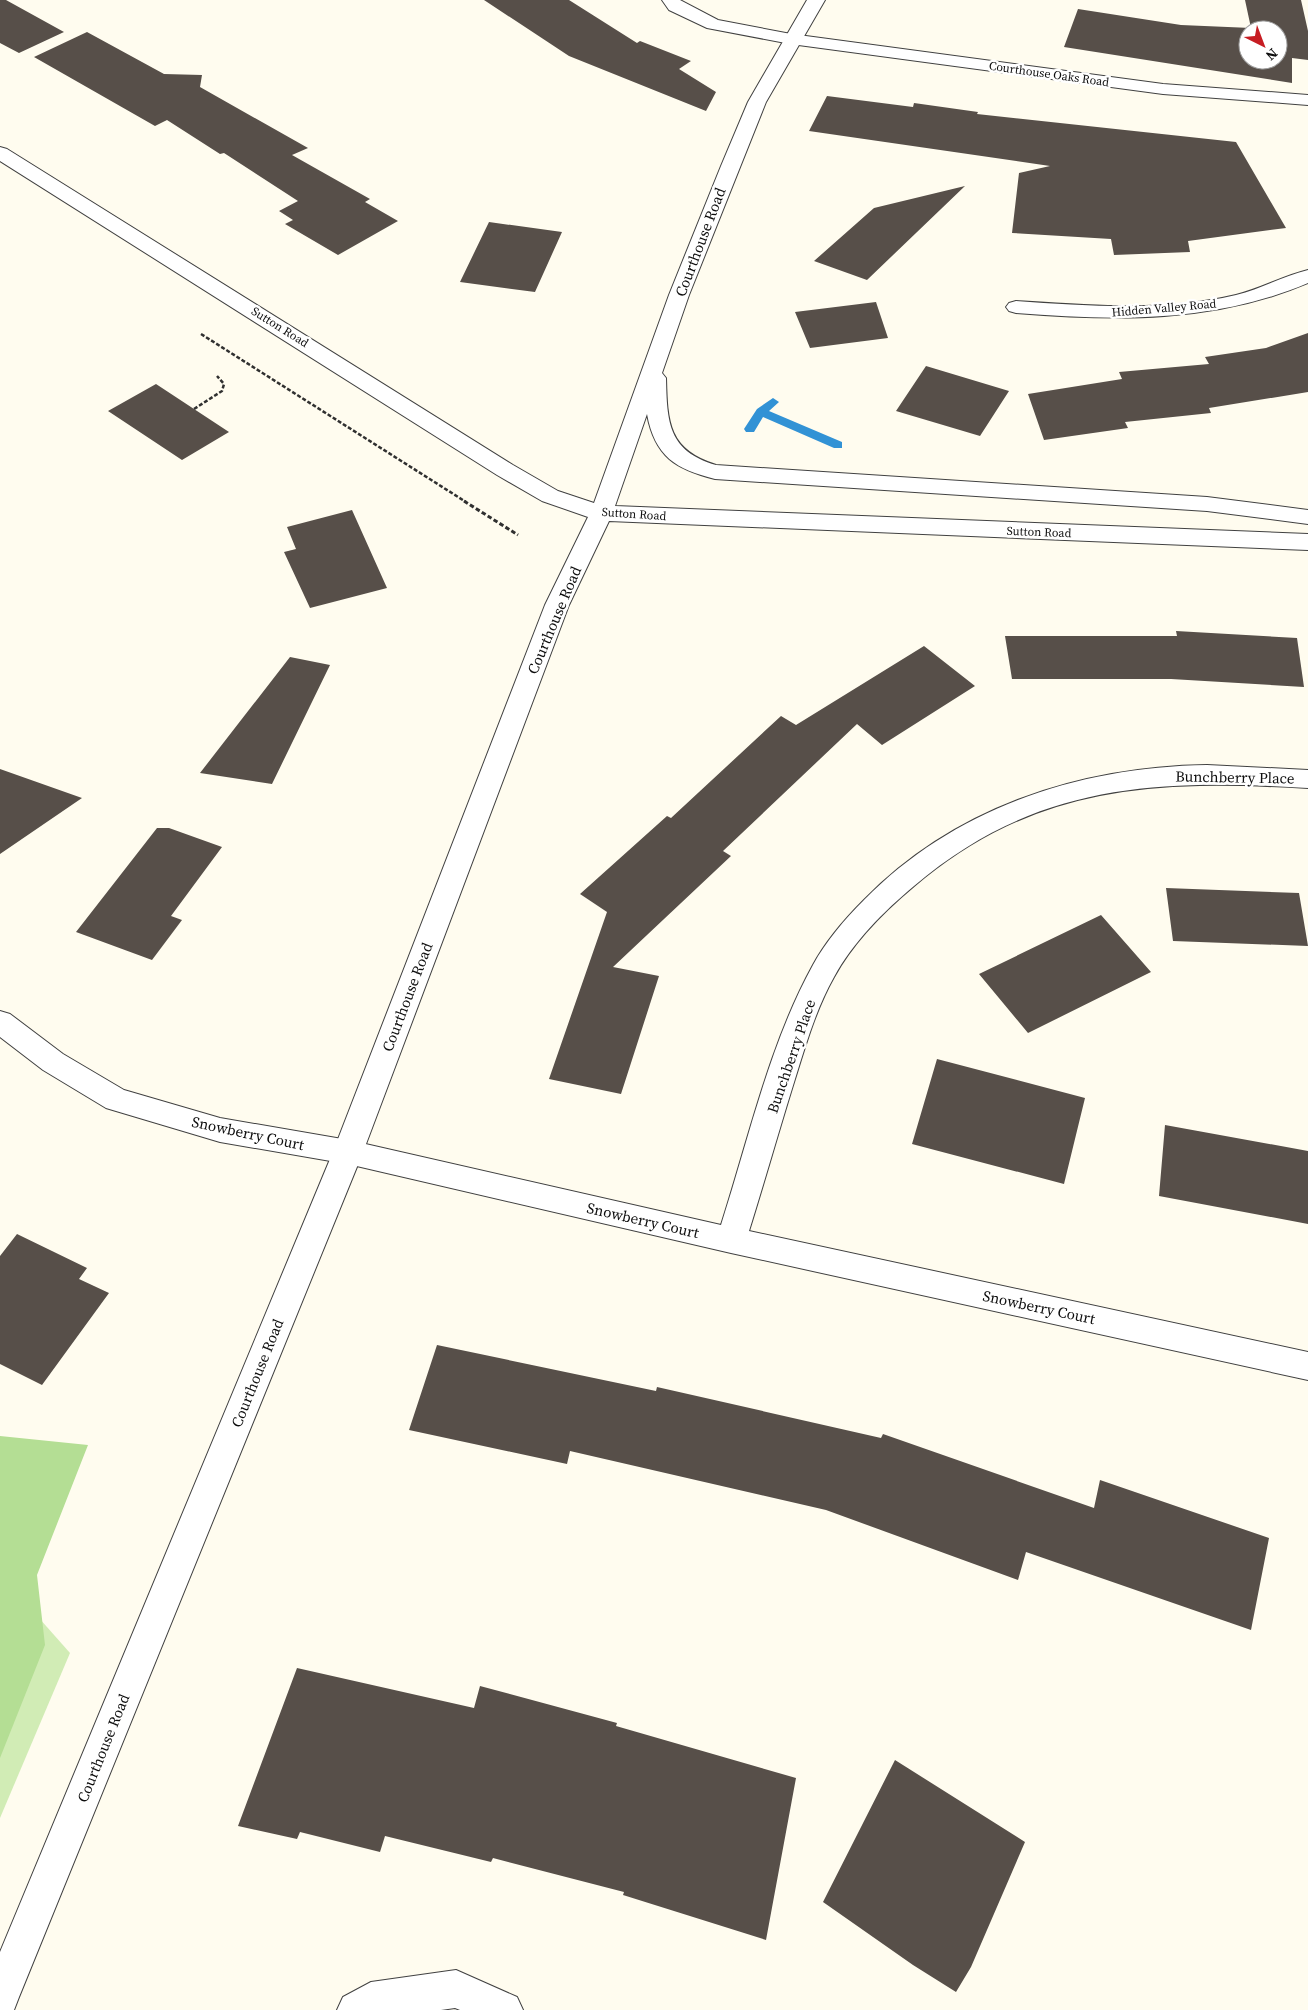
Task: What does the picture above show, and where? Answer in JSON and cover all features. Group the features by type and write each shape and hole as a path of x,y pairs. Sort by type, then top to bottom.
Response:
{"street":[{"name":"Courthouse Oaks Road","path":"671,0 675,6 713,24 791,39 1163,89 1308,100"},
{"name":"Courthouse Road","path":"0,1997 348,1152 557,605 601,513 730,166 757,102 791,39 816,0"},
{"name":"Sutton Road","path":"0,153 505,470 550,496 601,513 1308,542"},
{"name":"Hidden Valley Road","path":"1016,307 1123,313 1195,306 1268,292 1308,276"},
{"path":"656,361 656,412 662,434 669,449 684,462 696,468 742,475 1207,504 1308,517"},
{"name":"Bunchberry Place","path":"731,1240 807,1002 832,956 872,908 913,870 959,839 1010,812 1058,795 1108,783 1171,775 1227,774 1308,779"},
{"name":"Snowberry Court","path":"0,1022 53,1062 116,1100 220,1130 348,1152 731,1240 1308,1366"},
{"path":"356,2010 371,2000 456,1989 504,2010"}],"path":[{"path":"201,334 518,534"},
{"path":"194,409 222,391 224,384 217,376"}],"green space":[{"path":"0,1436 88,1445 37,1575 45,1645 0,1758"},
{"path":"0,1574 70,1653 0,1818"}],"building":[{"path":"0,0 6,0 64,32 19,53 0,43"},
{"path":"484,0 569,0 637,43 640,41 691,61 679,69 716,92 706,111 569,56"},
{"path":"1245,0 1301,0 1308,31 1308,60 1292,58 1292,83 1064,47 1078,9 1181,25 1238,27 1238,70 1288,70 1288,20 1249,20"},
{"path":"87,32 164,74 202,75 200,87 308,148 292,155 370,199 365,202 398,221 338,255 285,224 293,220 279,211 298,201 224,153 220,154 167,120 155,126 34,57"},
{"path":"827,96 913,107 914,103 978,112 977,114 1236,142 1286,228 1188,241 1190,252 1114,255 1111,239 1012,233 1019,173 1050,166 809,131"},
{"path":"965,186 867,280 814,261 874,208"},
{"path":"489,222 562,232 535,292 460,282"},
{"path":"876,302 888,338 810,348 795,312"},
{"path":"1308,333 1308,392 1209,408 1211,413 1125,422 1128,428 1044,440 1028,394 1122,379 1119,372 1209,364 1205,357 1266,348"},
{"path":"926,366 1009,391 980,436 896,411"},
{"path":"156,384 229,432 182,460 108,411"},
{"path":"352,510 387,588 310,608 284,552 296,549 287,527"},
{"path":"1176,631 1297,638 1304,687 1171,679 1012,679 1005,636 1177,636"},
{"path":"924,646 975,686 882,745 857,724 723,851 731,856 613,967 659,976 621,1094 549,1079 607,912 580,894 667,816 671,818 781,716 796,725"},
{"path":"290,657 330,665 272,784 200,773"},
{"path":"0,769 82,798 0,854"},
{"path":"157,828 169,828 222,847 171,916 182,920 152,960 76,932"},
{"path":"1166,888 1299,893 1308,946 1173,941"},
{"path":"1101,915 1151,972 1028,1033 979,974"},
{"path":"937,1059 1085,1098 1064,1184 912,1144"},
{"path":"1165,1125 1308,1151 1308,1224 1159,1196"},
{"path":"17,1234 87,1268 79,1279 109,1293 42,1385 0,1364 0,1256"},
{"path":"437,1345 656,1391 657,1387 881,1438 883,1434 1094,1508 1100,1480 1269,1538 1251,1630 1026,1552 1018,1580 826,1510 570,1451 567,1464 409,1430"},
{"path":"297,1668 474,1708 480,1686 617,1723 616,1726 796,1778 766,1940 623,1895 624,1892 493,1858 491,1862 385,1836 380,1852 300,1832 297,1839 238,1826"},
{"path":"895,1760 1025,1842 971,1967 956,1992 913,1965 823,1902"}],"waterway":[{"path":"761,412 773,402"},
{"path":"750,429 761,412"},
{"path":"761,412 838,445"}]}
